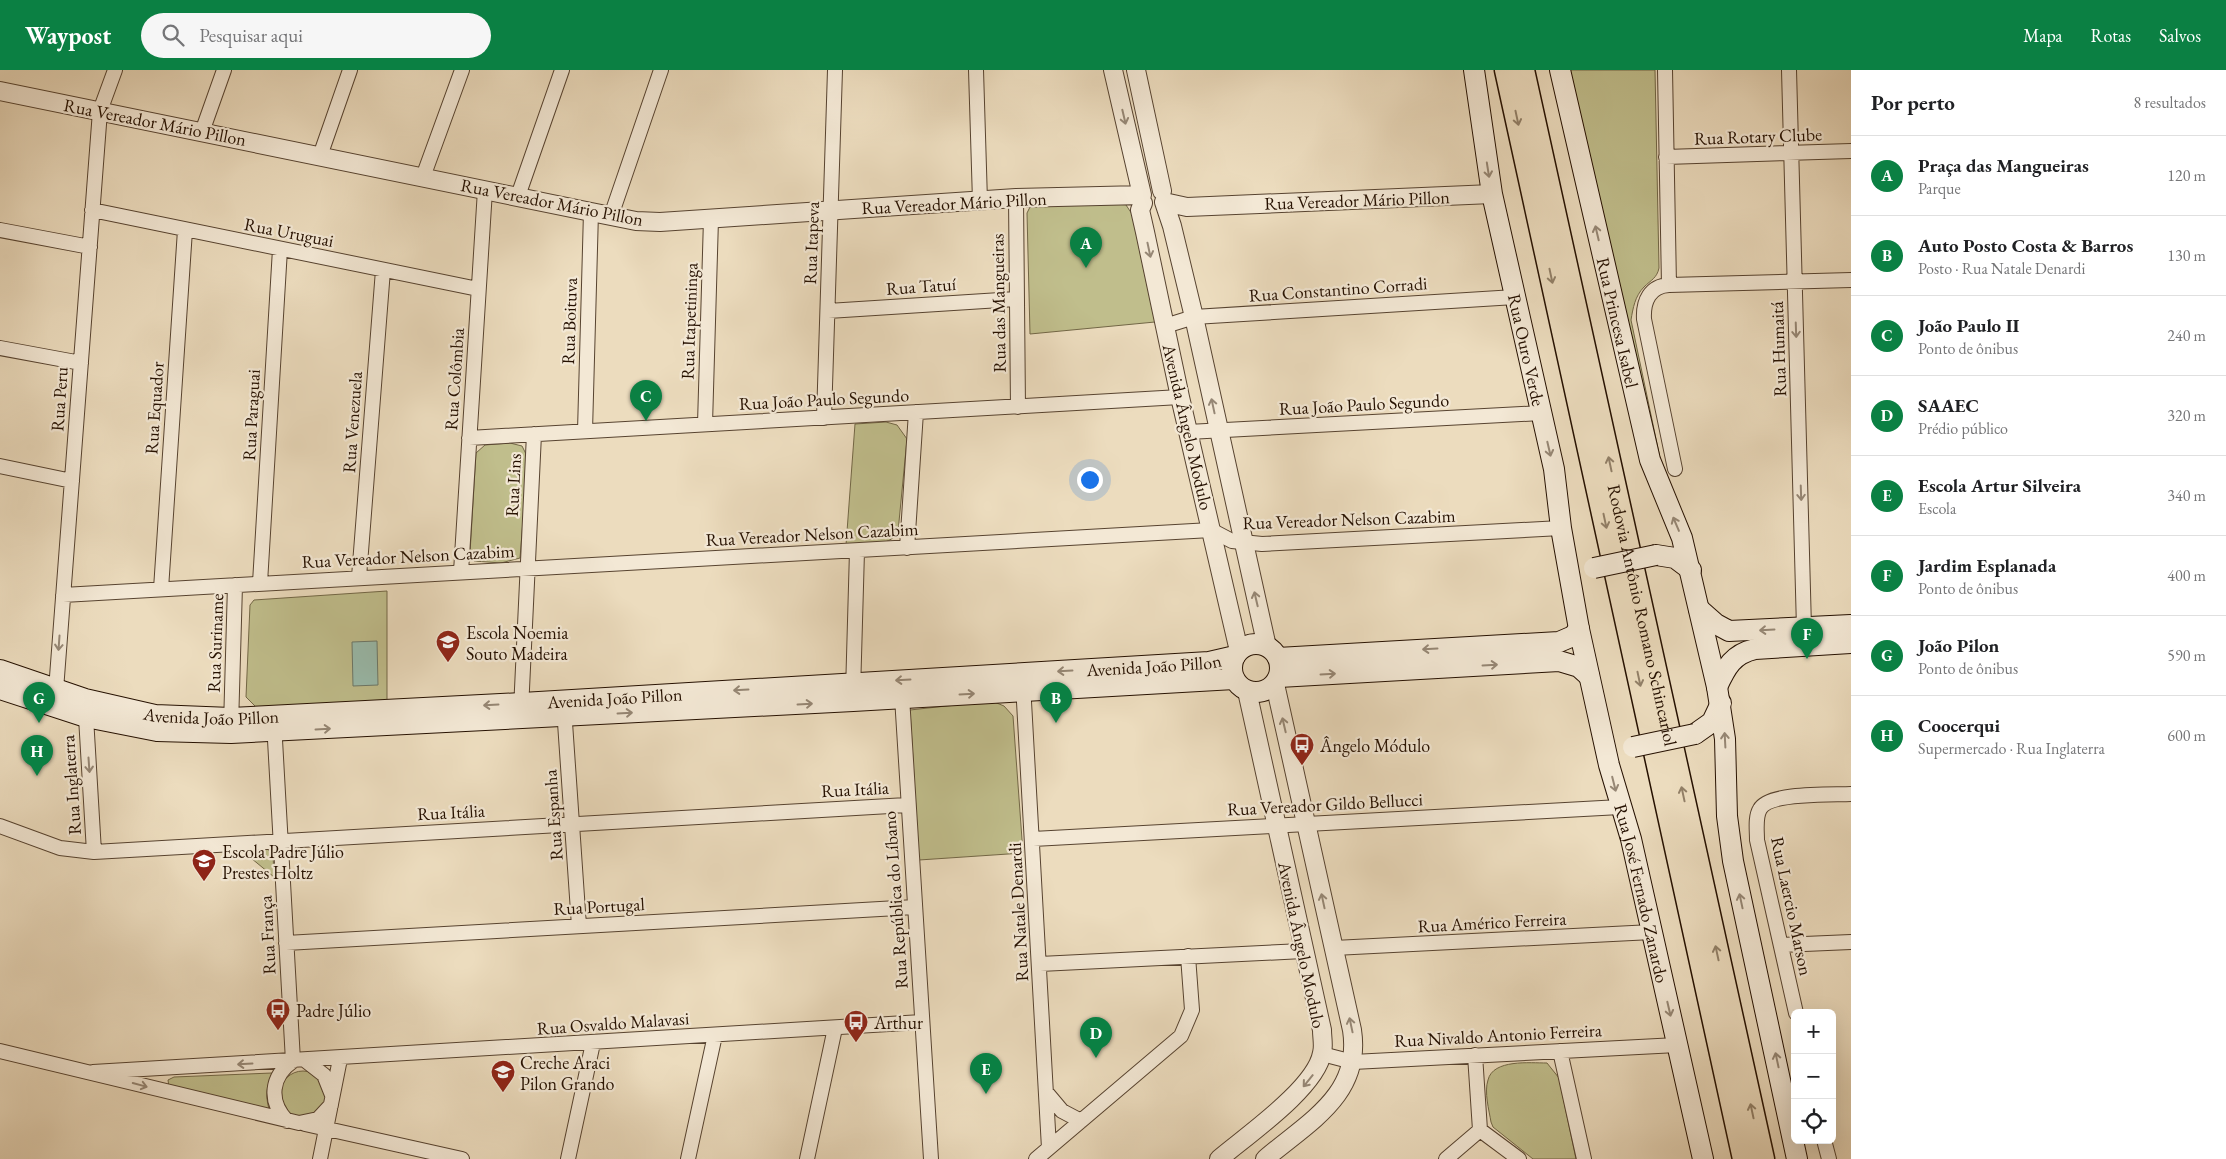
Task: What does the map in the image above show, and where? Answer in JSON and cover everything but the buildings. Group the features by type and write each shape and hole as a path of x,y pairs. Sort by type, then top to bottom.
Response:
{"highway":[{"name":"Rodovia Antônio Romano Schincariol","path":"1506,70 1744,1159"},
{"name":"Rodovia Antônio Romano Schincariol","path":"1523,70 1763,1159"}],"main road":[{"name":"Rua Ouro Verde","path":"1474,70 1492,194 1554,469 1561,528 1578,629"},
{"name":"Rua Princesa Isabel","path":"1560,70 1650,460 1682,538 1690,570"},
{"path":"1571,591 1580,577 1594,568 1656,555 1676,558 1690,570 1719,695 1725,739 1727,816 1733,862 1797,1159"},
{"path":"1699,610 1716,624 1729,630 1851,625"},
{"path":"1275,666 1559,642 1573,636 1578,629"},
{"name":"Rua José Fernado Zanardo","path":"1578,629 1602,736 1620,807 1631,839 1703,1159"},
{"path":"1602,736 1616,746 1633,747 1695,734 1712,722 1726,668 1734,658 1744,651 1755,648 1851,643"},
{"path":"1275,666 1259,692 1241,685 1232,667 1237,654 1249,645 1275,666 1559,661 1579,667 1589,676"},
{"name":"Avenida João Pillon","path":"853,692 902,698 1023,682 1209,662 1237,654"},
{"name":"Avenida João Pillon","path":"0,670 59,697 86,717 157,731 231,725 521,711 1023,682 1241,685"},
{"name":"Avenida João Pillon","path":"0,689 59,697 154,715 231,725"}],"street":[{"name":"Rua Peru","path":"59,697 63,595 100,111 115,70"},
{"path":"202,132 224,70"},
{"path":"320,156 350,70"},
{"path":"423,177 462,70"},
{"path":"518,196 562,70"},
{"path":"611,216 661,70"},
{"name":"Rua Itapeva","path":"824,418 835,70"},
{"path":"976,70 980,201"},
{"name":"Avenida Ângelo Modulo","path":"1113,70 1143,199 1140,210 1237,654"},
{"name":"Avenida Ângelo Modulo","path":"1136,70 1163,196 1194,317 1244,543 1275,666 1306,824 1352,1030 1354,1062 1347,1079 1332,1102 1264,1159"},
{"path":"1665,70 1669,285 1851,280"},
{"name":"Rua Humaitá","path":"1789,70 1804,628"},
{"name":"Rua Vereador Mário Pillon","path":"0,91 611,216 660,222 1016,198 1143,199 1150,187 1157,187 1163,196 1187,207 1492,194"},
{"name":"Rua Rotary Clube","path":"1666,157 1851,151"},
{"name":"Rua Colômbia","path":"461,572 485,190"},
{"name":"Rua das Mangueiras","path":"1016,198 1018,407"},
{"name":"Rua Uruguai","path":"92,210 478,289"},
{"name":"Rua Boituva","path":"585,431 591,212"},
{"name":"Rua Itapetininga","path":"705,424 711,219"},
{"path":"0,230 90,247"},
{"name":"Rua Equador","path":"161,589 185,230"},
{"name":"Rua Paraguai","path":"260,583 280,249"},
{"name":"Rua Venezuela","path":"359,577 383,270"},
{"name":"Rua Princesa Isabel","path":"1669,285 1662,286 1651,293 1643,308 1675,469"},
{"name":"Rua Constantino Corradi","path":"1165,326 1194,317 1515,297"},
{"name":"Rua Tatuí","path":"828,311 1016,299"},
{"path":"0,348 81,363"},
{"name":"Rua João Paulo Segundo","path":"469,438 1180,398"},
{"path":"907,548 916,412"},
{"name":"Rua João Paulo Segundo","path":"1188,432 1541,413"},
{"name":"Rua Lins","path":"521,711 534,434"},
{"path":"0,466 72,481"},
{"name":"Rua Vereador Nelson Cazabim","path":"63,595 1211,530 1232,541 1244,543 1561,528"},
{"path":"853,692 857,551"},
{"name":"Rua Suriname","path":"231,725 235,585"},
{"name":"Rua Natale Denardi","path":"1023,682 1049,1148"},
{"name":"Avenida Ângelo Modulo","path":"1219,1159 1300,1090 1315,1072 1322,1054 1322,1030 1276,826 1241,685"},
{"name":"Rua República do Líbano","path":"902,698 907,805 931,1159"},
{"name":"Rua Espanha","path":"564,708 579,926"},
{"name":"Rua Inglaterra","path":"86,717 94,852"},
{"name":"Rua França","path":"274,724 286,943 300,1061"},
{"name":"Rua Laercio Marson","path":"1795,1009 1757,840 1756,824 1760,808 1768,801 1782,798 1851,794"},
{"name":"Rua Itália","path":"0,826 60,848 94,852 907,805"},
{"name":"Rua Vereador Gildo Bellucci","path":"1032,839 1620,807"},
{"name":"Rua Portugal","path":"286,943 914,907"},
{"name":"Rua Américo Ferreira","path":"1334,948 1652,932"},
{"path":"1781,944 1851,942"},
{"path":"1040,964 1303,951"},
{"path":"1036,1159 1181,1036 1192,1010 1188,956"},
{"name":"Rua Osvaldo Malavasi","path":"93,1072 340,1059 922,1022"},
{"path":"807,1159 835,1028"},
{"path":"688,1159 715,1035"},
{"path":"568,1159 593,1043"},
{"name":"Rua Nivaldo Antonio Ferreira","path":"1322,1054 1354,1062 1677,1045"},
{"path":"0,1051 294,1122 462,1159"},
{"path":"1560,1051 1584,1159"},
{"path":"1475,1055 1480,1130 1519,1159"},
{"path":"320,1159 340,1059"},
{"path":"294,1122 276,1104 274,1084 282,1071 300,1061 317,1067 324,1075 331,1100"},
{"path":"1046,1092 1062,1111 1081,1121"},
{"path":"294,1122 318,1119 331,1100"},
{"path":"1446,1159 1480,1130"},
{"path":"1825,1144 1829,1159"}],"shaded area":[{"path":"1567,70 1655,70 1659,268 1655,277 1638,294 1631,320 1663,472"},
{"path":"1124,202 1132,214 1155,322 1030,334 1027,213 1030,207 1035,205"},
{"path":"886,422 897,425 907,439 898,532 894,537 882,543 846,545 855,424"},
{"path":"510,443 522,446 528,458 520,558 501,563 474,561 470,553 476,453 485,445"},
{"path":"387,591 387,702 257,708 246,697 250,605 254,600"},
{"path":"377,641 378,685 353,686 352,642"},
{"path":"992,701 1004,706 1013,716 1023,853 919,860 910,710"},
{"path":"265,847 273,854 274,877 240,849"},
{"path":"1547,1063 1559,1078 1576,1159 1533,1159 1493,1127 1491,1122 1486,1090 1491,1073 1504,1065"},
{"path":"303,1071 316,1075 322,1081 326,1094 322,1107 316,1113 303,1117 290,1113 284,1107 280,1094 284,1081 290,1075"},
{"path":"272,1073 267,1091 269,1109 169,1087 168,1080 174,1077"}],"place":[{"name":"Praça das Mangueiras","path":"1086,268"},
{"name":"João Paulo II","path":"646,421"},
{"name":"Jardim Esplanada","path":"1807,659"},
{"name":"Escola Noemia Souto Madeira","path":"448,663"},
{"name":"João Pilon","path":"39,723"},
{"name":"Auto Posto Costa & Barros","path":"1056,723"},
{"name":"Ângelo Módulo","path":"1302,766"},
{"name":"Coocerqui","path":"37,776"},
{"name":"Escola Padre Júlio Prestes Holtz","path":"204,882"},
{"name":"Padre Júlio","path":"278,1031"},
{"name":"Arthur","path":"856,1043"},
{"name":"SAAEC","path":"1096,1058"},
{"name":"Creche Araci Pilon Grando","path":"503,1093"},
{"name":"Escola Artur Silveira","path":"986,1094"}]}
